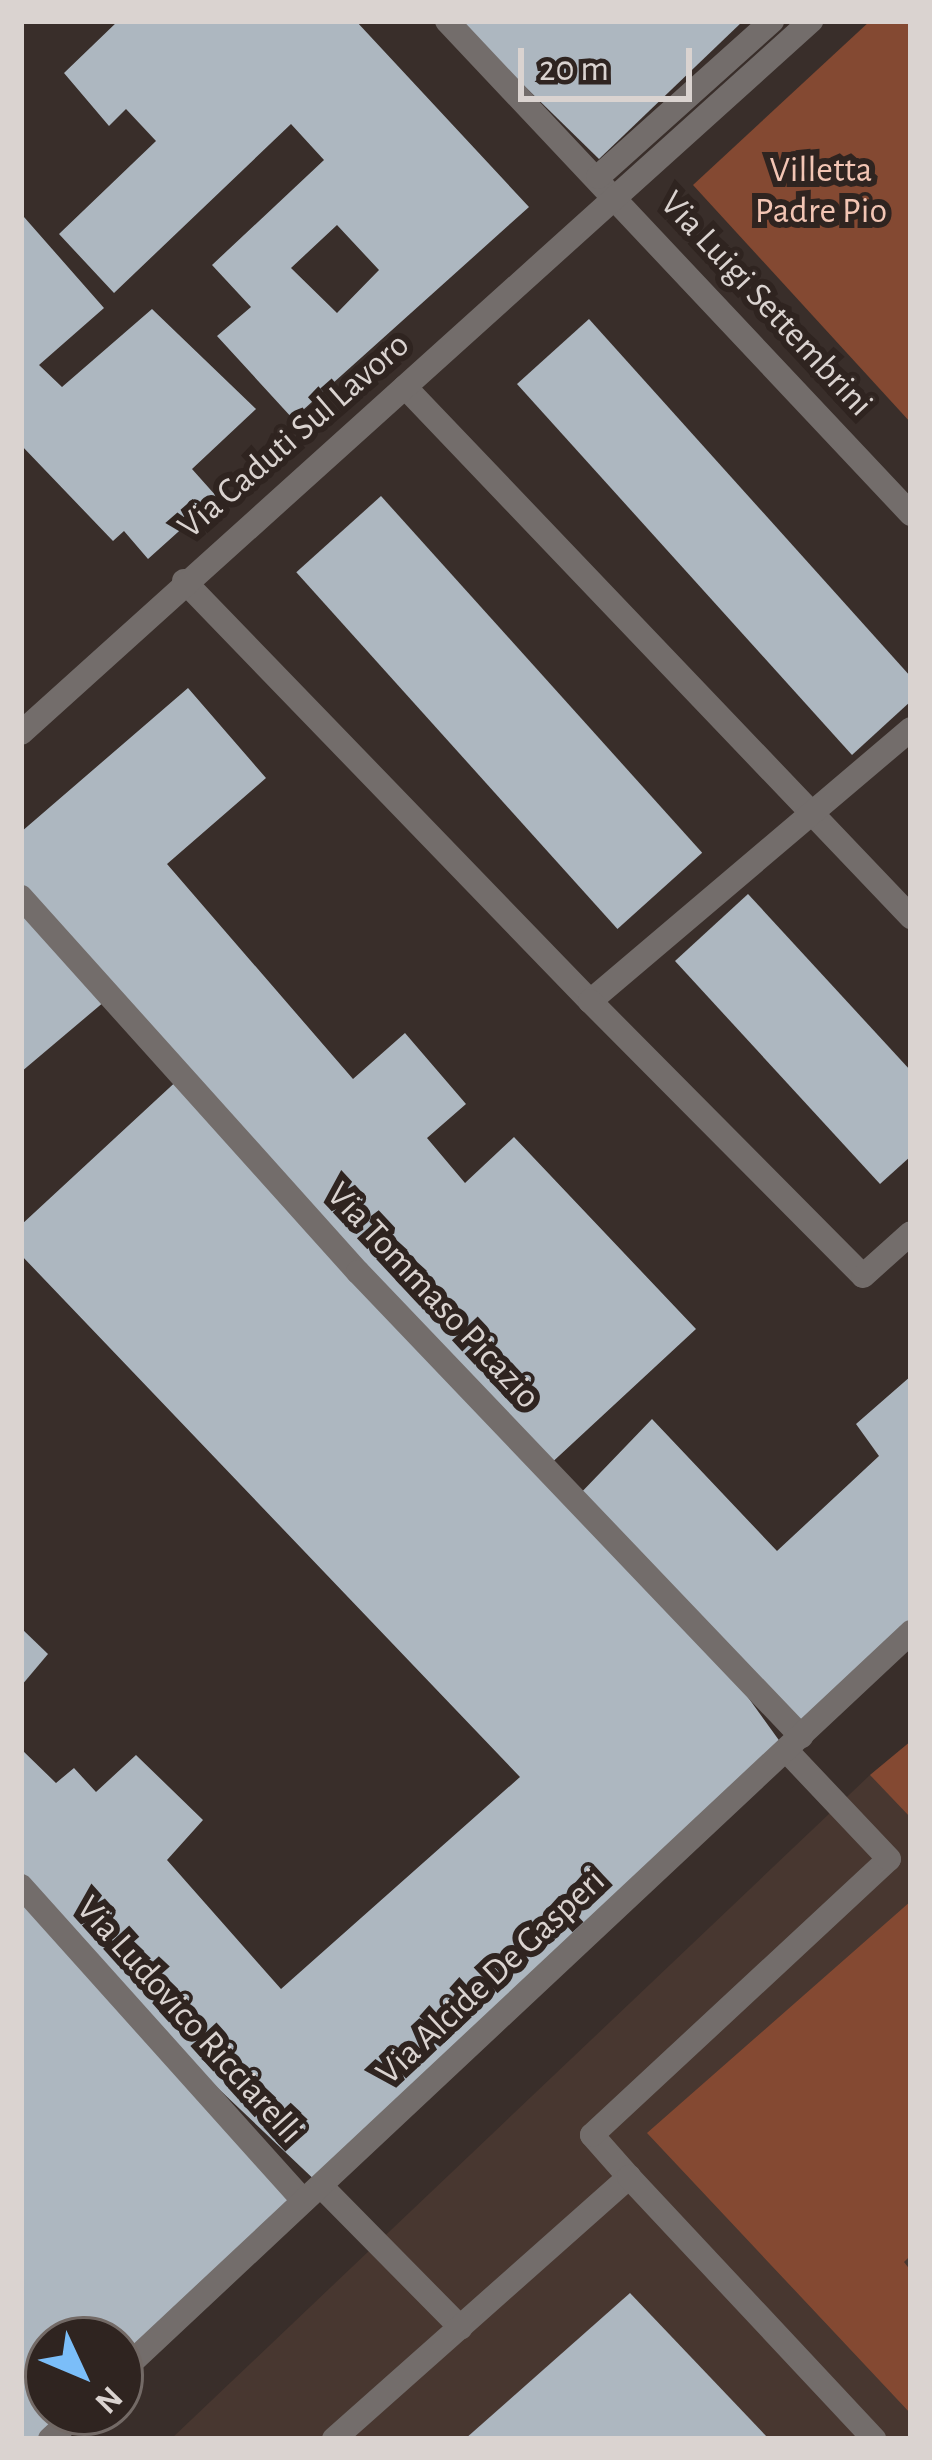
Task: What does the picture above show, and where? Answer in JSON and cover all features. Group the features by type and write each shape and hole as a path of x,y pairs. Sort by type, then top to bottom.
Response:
{"street":[{"name":"Via Luigi Settembrini","path":"447,21 911,514"},
{"path":"598,177 772,21"},
{"name":"Via Caduti Sul Lavoro","path":"21,733 184,581 812,21"},
{"path":"405,387 815,811 911,917"},
{"path":"184,581 862,1276 911,1233"},
{"path":"590,1001 911,729"},
{"name":"Via Tommaso Picazio","path":"21,897 358,1272 794,1743 890,1859 592,2135 629,2176"},
{"name":"Via Alcide De Gasperi","path":"144,2351 911,1632"},
{"name":"Via Ludovico Ricciarelli","path":"21,1886 313,2193 461,2328"},
{"path":"334,2439 629,2176 874,2439"}],"shaded area":[{"path":"911,1741 911,2439 171,2439 870,1775"}],"green space":[{"name":"Villetta Padre Pio","path":"870,21 911,21 911,423 693,185"},
{"path":"911,1741 911,1818 870,1775"},
{"path":"911,1901 911,2255 904,2262 911,2271 911,2414 647,2133"}],"building":[{"path":"118,21 356,21 529,207 293,419 217,336 251,307 212,265 324,160 291,124 114,293 59,234 156,141 126,109 109,126 64,73","holes":["337,225 379,270 337,313 291,268"]},
{"path":"466,21 743,21 599,159 462,25"},
{"path":"24,217 104,308 39,365 62,387 152,309 256,409 192,469 217,497 148,559 124,531 113,541 21,445"},
{"path":"589,319 911,677 911,701 852,755 517,384"},
{"path":"381,496 702,853 617,929 296,572"},
{"path":"188,688 266,778 167,864 353,1079 405,1033 466,1104 427,1138 465,1183 514,1137 696,1329 546,1468 575,1499 652,1419 777,1551 879,1456 856,1424 911,1376 911,1632 801,1736 695,1624 786,1750 321,2186 125,2000 304,2201 144,2351 144,2316 24,2316 24,2436 53,2436 50,2439 21,2439 21,1749 56,1783 74,1768 96,1792 136,1755 203,1820 167,1860 281,1989 520,1777 21,1255 21,1225 182,1076 111,996 21,1072 21,832"},
{"path":"748,894 911,1071 911,1156 880,1184 675,961"},
{"path":"21,1628 48,1654 21,1686"},
{"path":"630,2293 769,2439 465,2439"}]}
